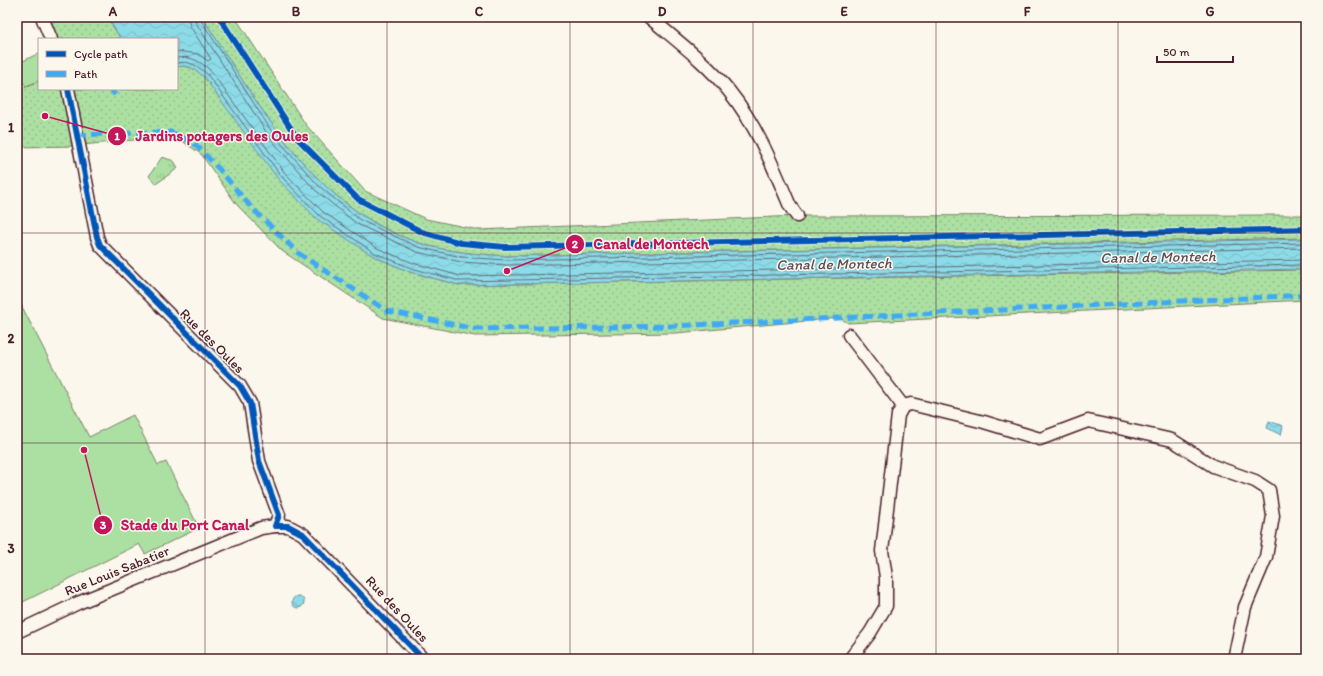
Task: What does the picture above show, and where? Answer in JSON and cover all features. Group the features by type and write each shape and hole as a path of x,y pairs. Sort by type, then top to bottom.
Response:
{"street":[{"path":"42,17 52,38"},
{"path":"649,17 696,57 729,91 760,138 790,206 797,216"},
{"name":"Rue des Oules","path":"68,90 97,237 100,245 240,386 250,403 259,460 279,515 275,526 288,526 303,534 423,659"},
{"path":"849,335 903,406"},
{"path":"850,659 870,633 886,606 886,578 882,551 898,415 903,406 911,404 984,422 1040,439 1088,421 1172,440 1213,466 1255,481 1269,490 1273,516 1266,557 1245,607 1234,659"},
{"name":"Rue Louis Sabatier","path":"17,632 78,603 261,528 275,526"}],"green space":[{"path":"49,17 107,17 120,38 57,38"},
{"path":"202,17 235,17 306,125 365,191 426,219 479,230 797,216 1306,215 1306,238 506,256 440,249 419,243 381,227 348,205 319,179 292,150 268,118 245,85"},
{"path":"38,54 38,81 26,86 17,76 17,64"},
{"path":"178,67 194,68 204,77 373,256 410,272 459,285 1306,270 1306,300 848,323 840,318 676,333 475,336 383,318 282,251 237,205 201,154 175,136 82,145 70,90 178,90"},
{"path":"38,81 38,90 68,90 79,146 17,147 17,90"},
{"path":"162,157 174,161 178,168 156,184 149,176"},
{"path":"17,297 89,437 133,415 158,465 166,462 199,528 145,554 139,544 17,605"}],"water":[{"path":"107,17 202,17 245,85 268,118 292,150 319,179 348,205 381,227 419,243 440,249 506,256 1306,239 1306,269 459,285 410,272 373,256 317,219 278,179 204,77 188,67 178,67 178,38 120,38"},
{"path":"1269,421 1283,426 1281,435 1267,428"},
{"path":"296,596 300,596 304,602 300,608 296,608 292,604 292,600"}],"marked path":[{"path":"112,90 115,95"},
{"path":"77,135 171,132 194,143 219,169 250,206 298,253 387,311 475,329 674,326 1306,295"}],"cycle path":[{"path":"219,17 297,138 358,199 422,232 461,243 505,247 1306,229"},
{"path":"68,90 97,237 100,245 240,386 250,403 259,461 279,515 275,526 288,526 303,534 423,659"}],"place":[{"name":"Jardins potagers des Oules","path":"45,116"},
{"name":"Canal de Montech","path":"507,271"},
{"name":"Stade du Port Canal","path":"84,450"}]}
